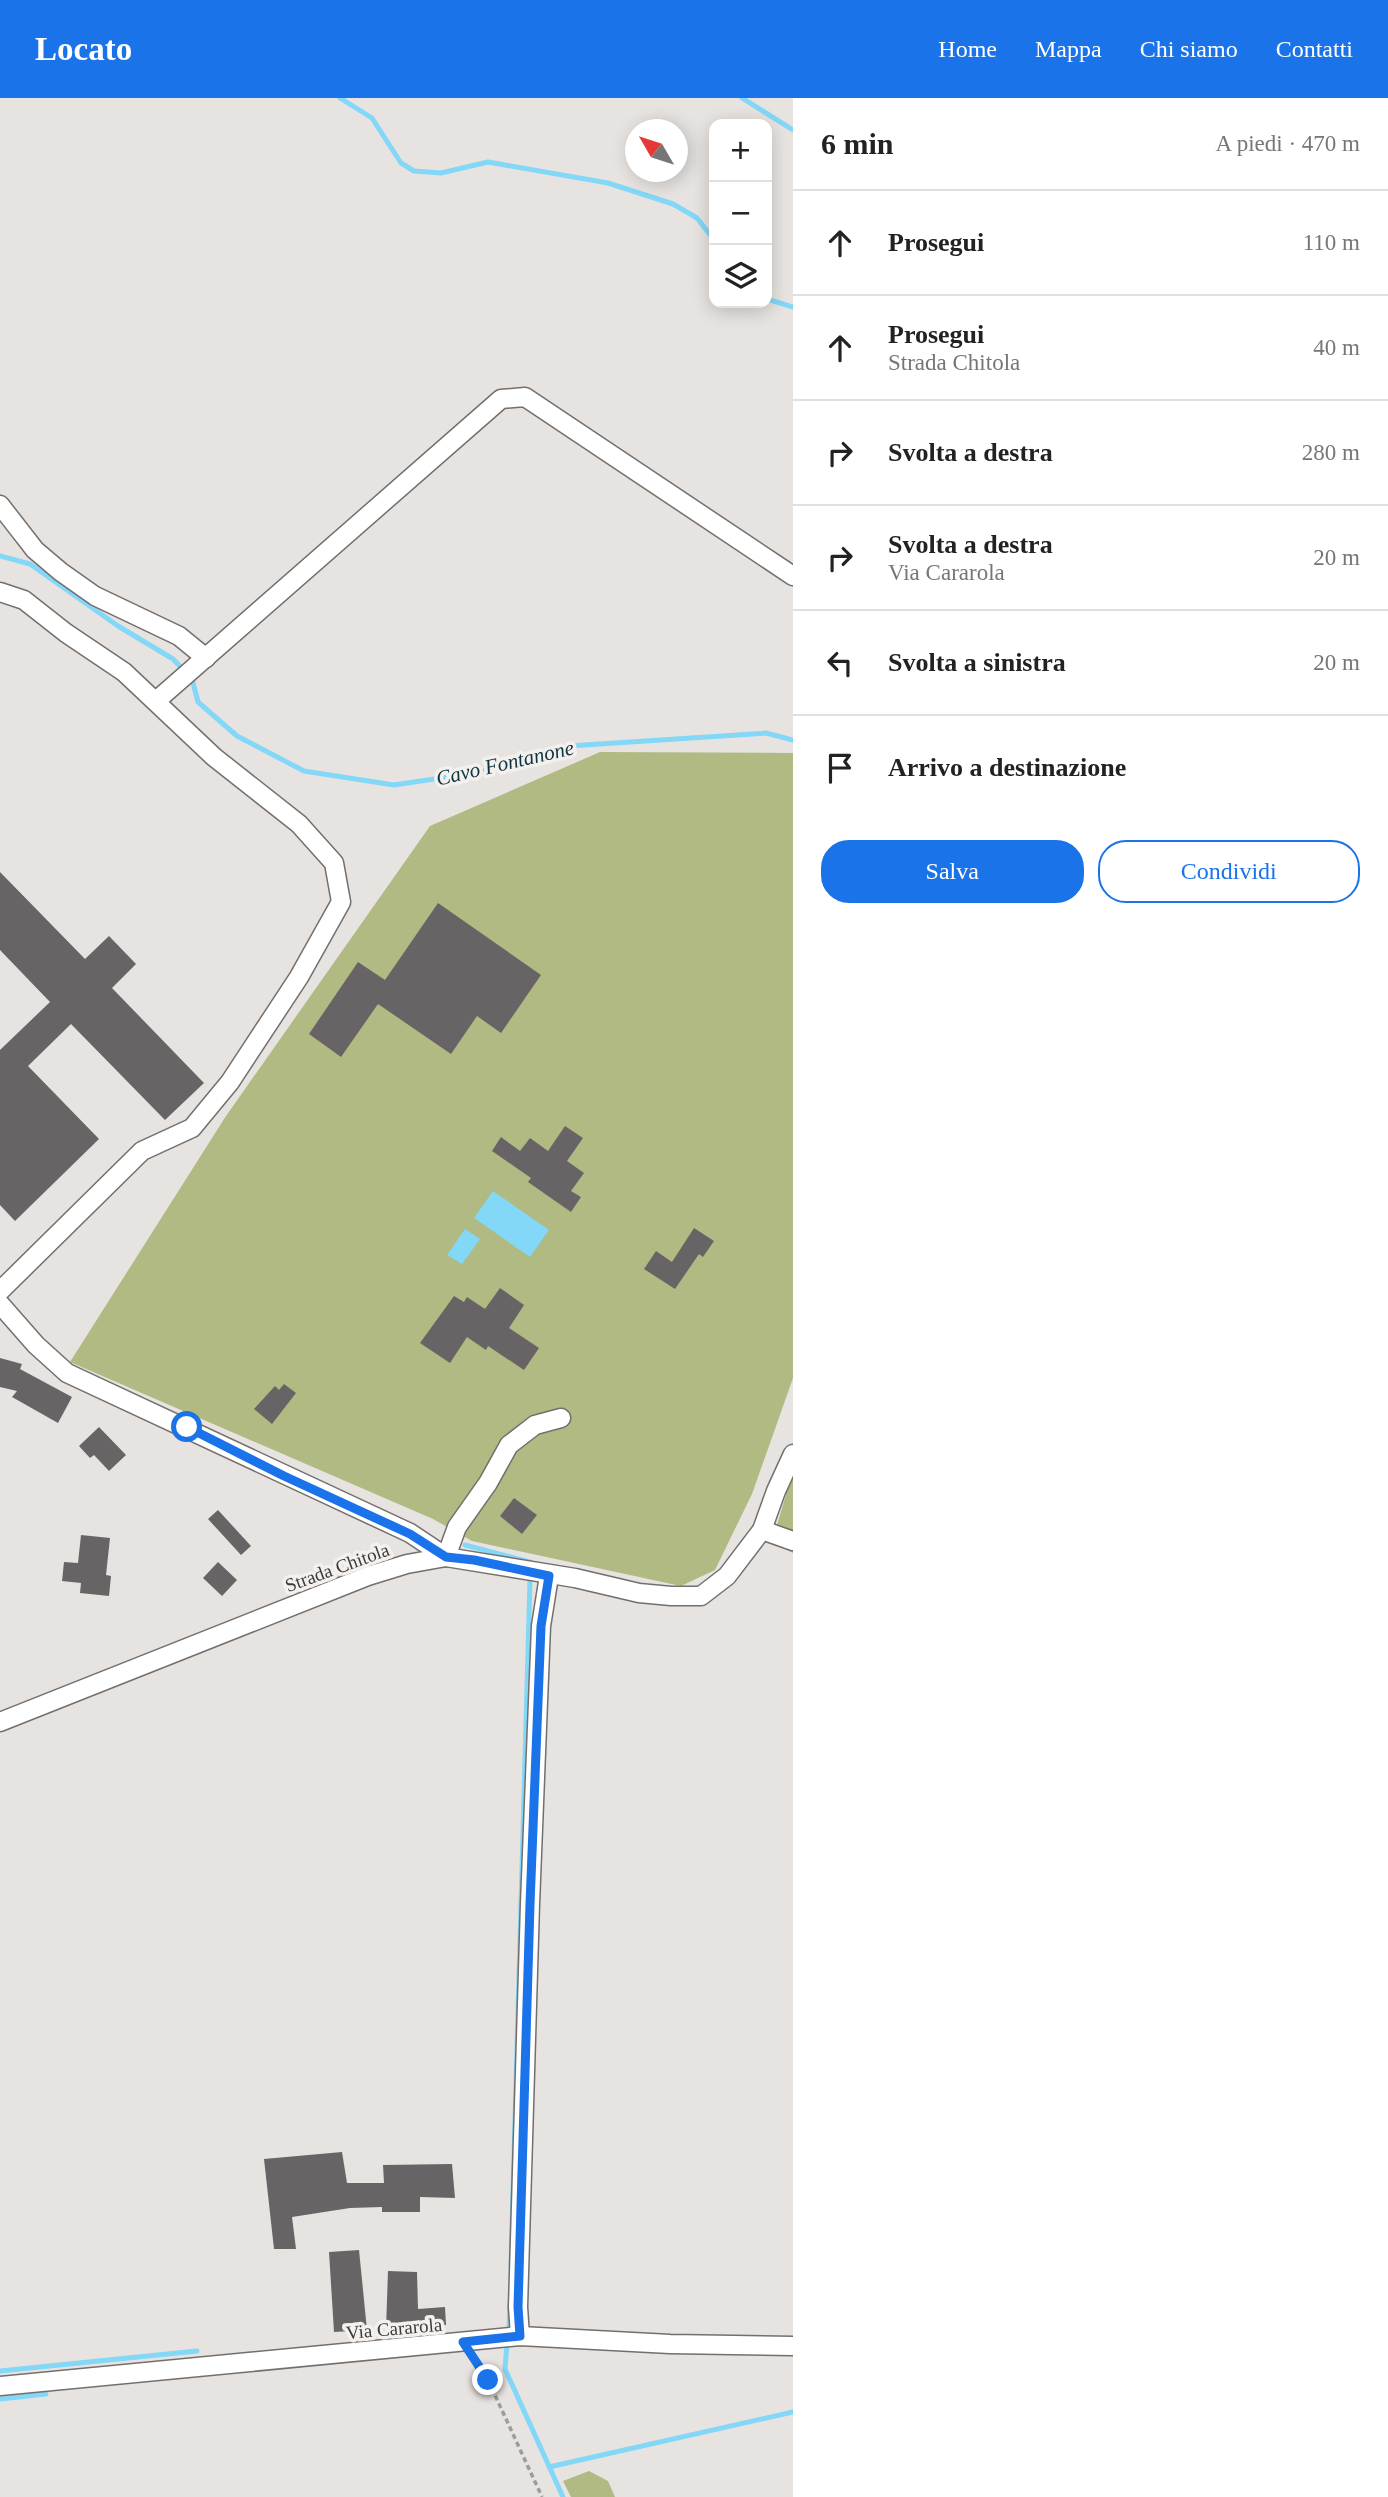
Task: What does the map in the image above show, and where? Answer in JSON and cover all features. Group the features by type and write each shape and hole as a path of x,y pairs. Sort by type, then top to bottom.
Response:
{"street":[{"path":"156,701 501,399 525,397 793,576"},
{"path":"0,505 35,550 83,588 118,608 179,636 193,669"},
{"path":"0,592 24,600 66,633 124,672 214,757 299,824 334,863 341,902 299,977 238,1071 192,1128 142,1151 0,1292"},
{"path":"0,1304 36,1345 67,1373 410,1534 446,1557 457,1527 488,1483 509,1445 534,1425 561,1418"},
{"name":"Strada Chitola","path":"0,1722 368,1576 407,1564 446,1557 474,1560 650,1594 701,1596 727,1576 762,1530 793,1454"},
{"path":"762,1530 793,1541"},
{"path":"520,2336 518,2307 531,1876 541,1626 549,1576"},
{"name":"Via Cararola","path":"0,2386 520,2336 670,2344 793,2346"}],"path":[{"path":"463,2342 488,2380 542,2497"}],"green space":[{"path":"600,752 793,753 793,1378 752,1494 715,1570 681,1586 472,1541 433,1519 70,1362 226,1116 430,826"},
{"path":"793,1471 793,1553 772,1542"},
{"path":"589,2471 608,2481 615,2497 571,2497 563,2481"}],"water":[{"path":"493,1191 549,1230 530,1257 474,1218"},
{"path":"465,1229 480,1239 462,1264 447,1255"}],"building":[{"path":"0,872 85,959 109,936 136,964 112,988 204,1083 165,1120 71,1024 28,1066 99,1139 15,1221 0,1205 0,1050 50,1002 0,950"},
{"path":"438,903 541,975 501,1033 477,1016 451,1054 378,1004 341,1057 309,1034 358,962 385,980"},
{"path":"565,1126 583,1138 567,1161 584,1173 571,1191 581,1197 571,1212 528,1182 531,1178 492,1151 501,1137 520,1151 530,1138 548,1151"},
{"path":"694,1228 714,1241 703,1257 699,1254 675,1289 644,1269 656,1251 672,1262"},
{"path":"500,1288 524,1305 509,1328 539,1348 524,1370 488,1346 486,1350 467,1337 450,1363 420,1343 454,1296 464,1302 467,1297 485,1309"},
{"path":"0,1358 22,1364 20,1369 72,1397 58,1423 12,1397 17,1391 0,1387"},
{"path":"284,1384 296,1393 272,1424 254,1409 275,1386 279,1390"},
{"path":"99,1427 126,1455 109,1471 94,1455 90,1458 79,1446"},
{"path":"514,1498 537,1515 522,1534 500,1516"},
{"path":"218,1510 251,1546 241,1555 208,1519"},
{"path":"81,1535 110,1538 106,1575 111,1576 109,1596 80,1593 81,1583 62,1581 64,1562 78,1563"},
{"path":"218,1562 237,1580 222,1596 203,1578"},
{"path":"342,2152 347,2183 384,2183 383,2165 452,2164 455,2198 420,2197 420,2212 382,2212 382,2207 350,2208 292,2217 296,2249 274,2249 264,2159"},
{"path":"359,2250 367,2330 334,2332 329,2252"},
{"path":"388,2271 417,2272 418,2309 445,2307 446,2325 386,2329"}],"waterway":[{"path":"340,98 372,118 401,163 414,171 441,173 488,162 608,183 673,204 697,218 709,233"},
{"path":"742,98 793,130"},
{"path":"772,301 793,307"},
{"name":"Cavo Fontanone","path":"0,556 30,564 118,626 173,659 192,679 198,702 237,736 304,771 394,785 481,772 569,746 766,733 793,740"},
{"path":"465,1545 530,1562"},
{"path":"511,2265 530,1580"},
{"path":"509,2331 510,2303"},
{"path":"507,2344 505,2369 563,2497"},
{"path":"0,2371 197,2351"},
{"path":"0,2399 46,2394"},
{"path":"549,2467 793,2412"}],"route":[{"path":"187,1427 284,1476 410,1534 446,1557 474,1560 549,1576 541,1626 530,1904 518,2307 520,2336 463,2342 488,2380"}]}
